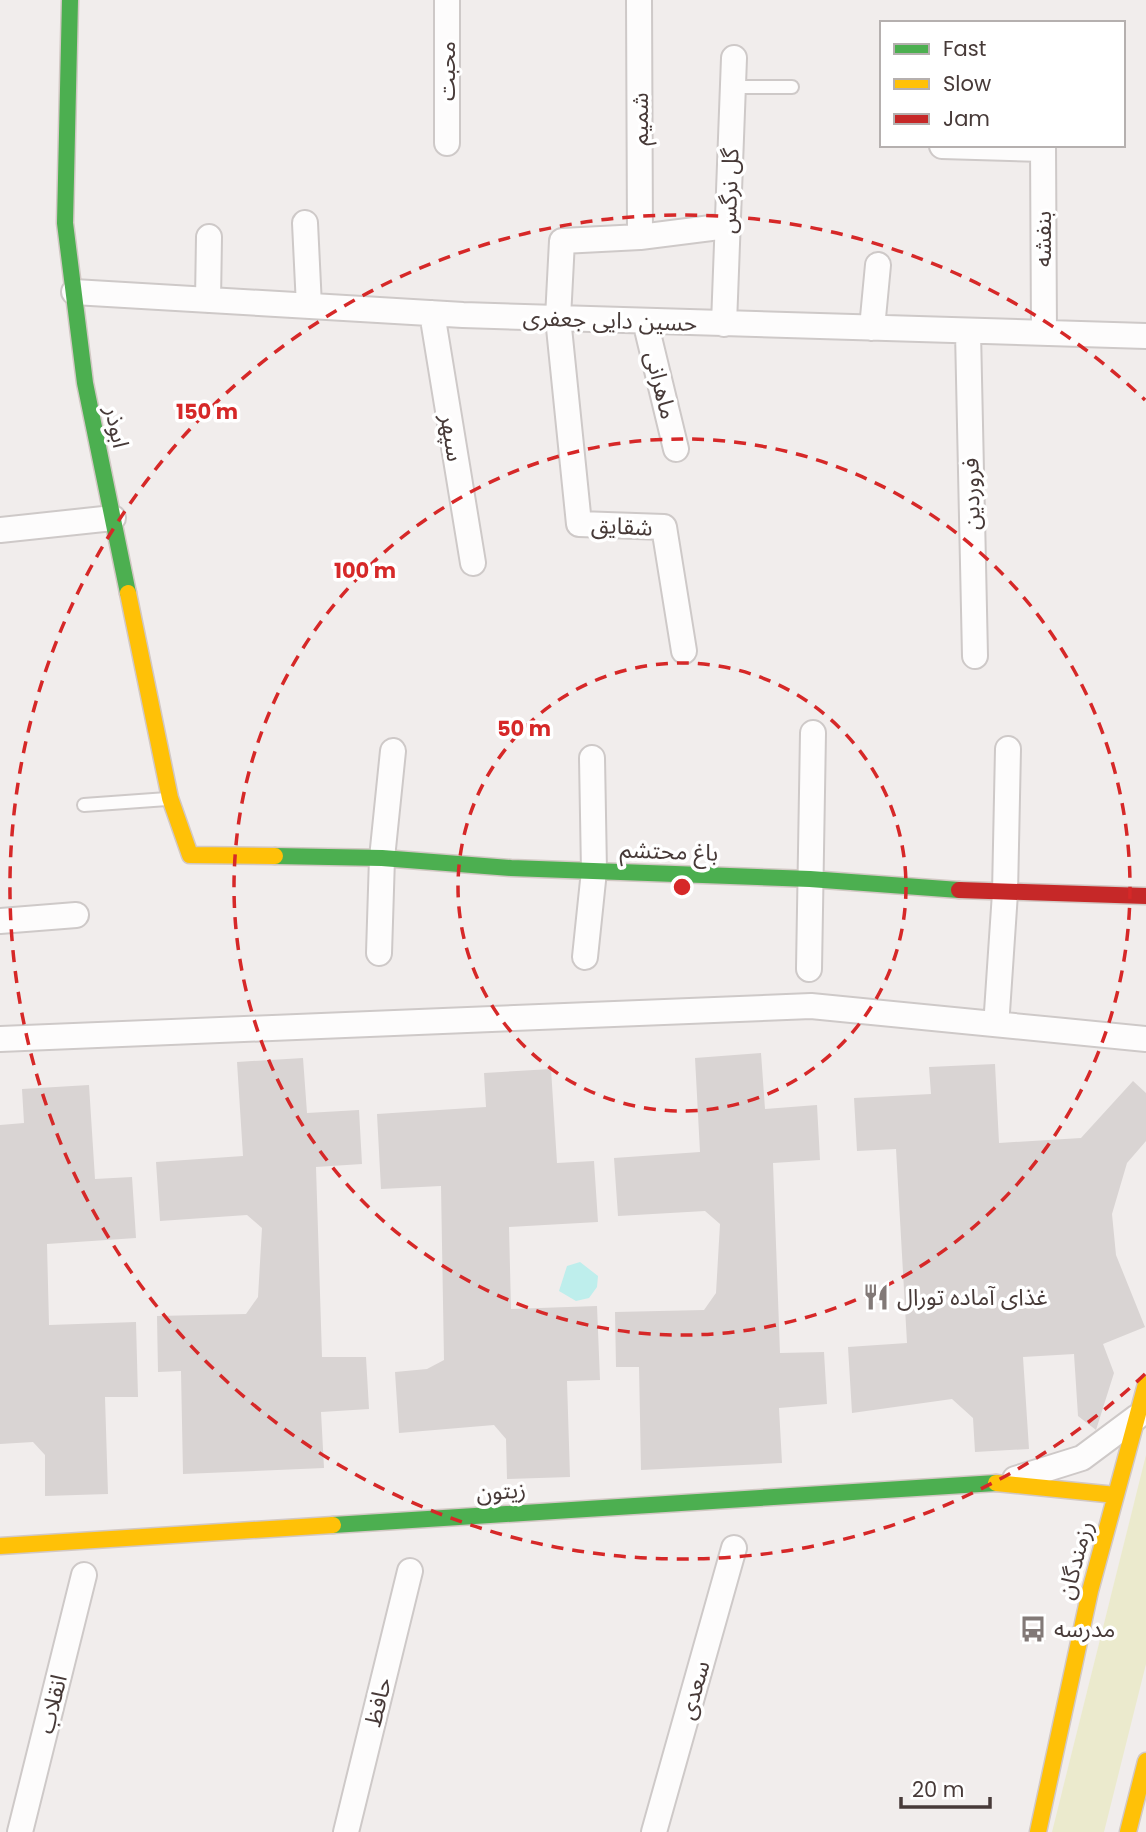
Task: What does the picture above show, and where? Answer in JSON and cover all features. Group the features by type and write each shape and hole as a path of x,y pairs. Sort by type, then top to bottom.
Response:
{"street":[{"name":"ابوذر","path":"69,0 65,223 85,383 170,798 190,855"},
{"name":"محبت","path":"447,0 447,143"},
{"name":"شمیم","path":"639,0 640,237"},
{"name":"گل نرگس","path":"724,324 734,58"},
{"name":"بنفشه","path":"1043,147 1044,333"},
{"path":"305,223 309,306"},
{"path":"558,318 562,241 640,237 727,226"},
{"path":"208,300 209,237"},
{"path":"872,328 878,265"},
{"name":"حسین دایی جعفری","path":"74,292 432,313 1146,336"},
{"name":"سپهر","path":"432,313 473,563"},
{"name":"شقایق","path":"558,318 579,524 664,527 684,651"},
{"name":"ماهرانی","path":"645,321 676,449"},
{"name":"فروردین","path":"968,332 975,656"},
{"path":"0,530 113,518"},
{"path":"809,969 813,733"},
{"path":"997,1012 1005,893 1008,749"},
{"path":"379,953 382,858 393,751"},
{"path":"585,957 594,872 592,758"},
{"name":"باغ محتشم","path":"190,855 382,858 594,872 810,879 1005,893 1146,896"},
{"path":"0,921 76,915"},
{"path":"0,1039 811,1006 1146,1039"},
{"name":"رزمندگان","path":"1038,1832 1090,1591 1146,1384"},
{"path":"1005,1482 1082,1458 1137,1416"},
{"name":"زیتون","path":"0,1546 1005,1482 1116,1495"},
{"name":"سعدی","path":"654,1832 734,1548"},
{"name":"حافظ","path":"346,1832 410,1571"},
{"name":"انقلاب","path":"20,1832 84,1575"},
{"path":"1128,1832 1145,1772"}],"lane":[{"path":"733,87 792,87"},
{"path":"85,804 170,798"}],"green space":[{"path":"1146,1455 1146,1664 1104,1832 1052,1832"}],"water":[{"path":"580,1262 598,1276 597,1287 589,1298 576,1301 559,1291 567,1266"}],"building":[{"path":"761,1053 765,1109 817,1105 820,1160 773,1163 780,1353 824,1352 827,1404 779,1408 782,1463 641,1470 639,1367 616,1367 615,1312 704,1310 716,1293 720,1224 705,1211 618,1216 614,1158 700,1152 695,1058"},
{"path":"303,1058 307,1113 359,1110 362,1164 316,1167 322,1357 366,1357 369,1409 321,1412 324,1468 183,1474 181,1371 158,1372 157,1316 246,1314 258,1297 262,1228 247,1215 160,1221 156,1162 243,1156 237,1062"},
{"path":"995,1064 999,1143 1081,1138 1133,1081 1146,1093 1146,1141 1127,1163 1112,1214 1116,1255 1145,1327 1103,1344 1114,1373 1096,1430 1078,1416 1074,1354 1023,1357 1029,1449 975,1452 973,1418 952,1399 852,1413 848,1347 907,1343 896,1149 857,1151 854,1098 931,1094 929,1067"},
{"path":"551,1069 557,1163 594,1161 598,1222 509,1227 511,1309 597,1306 600,1380 567,1381 570,1477 507,1479 506,1439 494,1425 399,1433 395,1372 427,1369 444,1360 441,1186 381,1189 377,1114 486,1107 484,1073"},
{"path":"89,1085 95,1179 132,1177 136,1238 47,1244 49,1325 136,1322 138,1397 105,1397 108,1494 45,1496 45,1455 33,1442 0,1444 0,1125 24,1123 22,1089"}],"traffic: fast":[{"path":"70,0 65,223 85,383 128,593"},
{"path":"275,856 382,858 511,868 810,879 959,890"},
{"path":"333,1525 996,1483"}],"traffic: slow":[{"path":"128,593 170,798 190,855 275,856"},
{"path":"1038,1832 1090,1591 1146,1384"},
{"path":"996,1483 1116,1495"},
{"path":"0,1546 333,1525"},
{"path":"1128,1832 1146,1761"}],"traffic: jam":[{"path":"959,890 1146,896"}],"place":[{"name":"غذای آماده تورال","path":"876,1297"},
{"name":"مدرسه","path":"1033,1629"}]}
